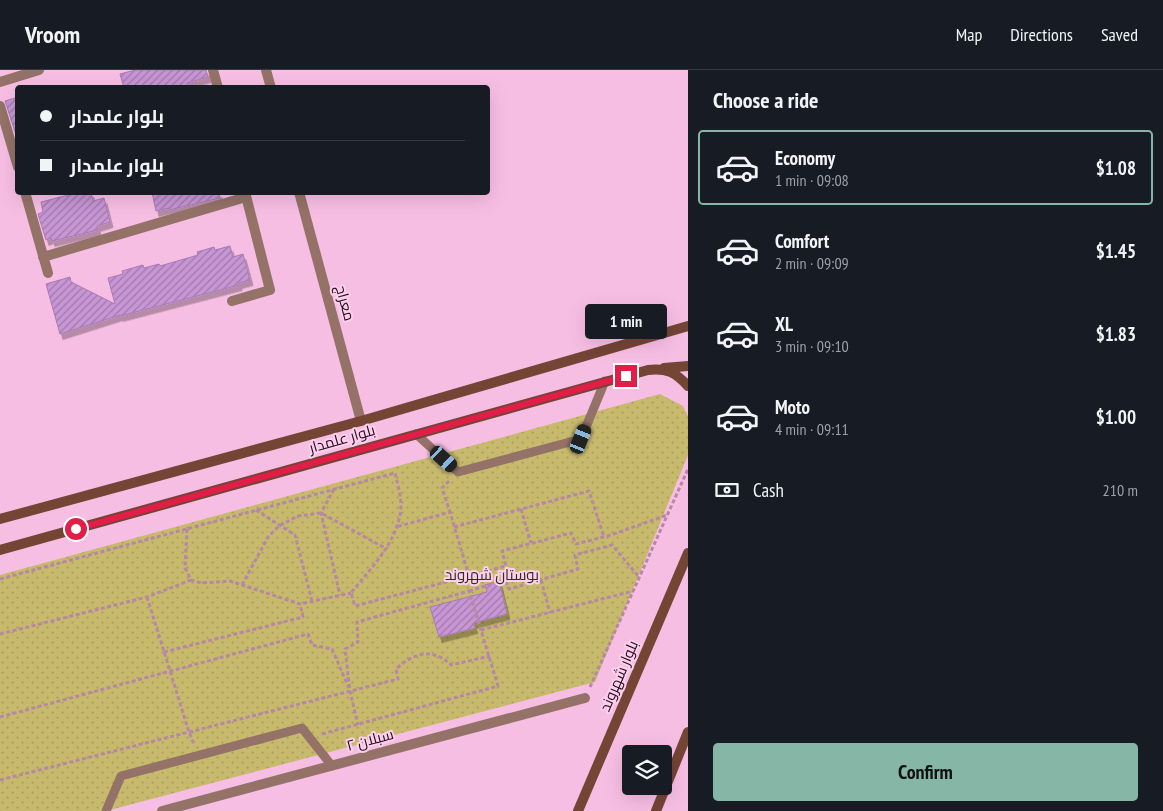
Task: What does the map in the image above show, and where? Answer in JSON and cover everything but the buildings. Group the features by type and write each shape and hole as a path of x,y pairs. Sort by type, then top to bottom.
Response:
{"main road":[{"name":"بلوار علمدار","path":"0,519 361,421 688,326"},
{"name":"بلوار علمدار","path":"0,550 605,381 648,370 688,366"},
{"path":"663,368 679,377 688,386"},
{"name":"بلوار شهروند","path":"578,811 688,553"},
{"path":"656,811 688,732"}],"street":[{"path":"0,82 39,70"},
{"path":"213,70 217,85"},
{"path":"266,70 270,85"},
{"path":"0,106 15,157"},
{"path":"26,195 48,273"},
{"path":"44,257 245,195 270,290 232,301"},
{"name":"معراج","path":"300,195 361,421"},
{"name":"سبلان ۲","path":"162,811 585,698"}],"lane":[{"path":"416,434 458,472 581,439 605,381"},
{"path":"106,811 121,776 302,728 332,766"}],"path":[{"path":"585,698 688,469"},
{"path":"458,472 442,488 469,576"},
{"path":"0,579 395,473 400,498 400,514 396,527 387,549 351,593 300,604 230,581 201,583 191,580 147,597 0,634"},
{"path":"334,489 321,513 340,595"},
{"path":"454,527 589,491 604,537"},
{"path":"521,509 532,543"},
{"path":"256,510 295,535 312,601"},
{"path":"396,527 450,512"},
{"path":"242,585 268,537 279,526 298,516 321,513 387,549"},
{"path":"351,593 355,606 506,566 502,551 572,533 576,544 604,537 668,515"},
{"path":"187,529 185,568 191,580"},
{"path":"358,725 350,691 345,648 358,642 357,622 506,580 509,589 578,569 574,555 612,545 639,577"},
{"path":"541,580 550,612"},
{"path":"310,738 498,686 469,591"},
{"path":"481,630 633,591"},
{"path":"147,597 189,732 200,755"},
{"path":"164,652 302,617 300,604"},
{"path":"0,717 308,634 312,645 332,649 350,691"},
{"path":"0,780 398,679 396,670 405,661 422,655 435,654 444,658 451,666 490,656"}],"green space":[{"name":"بوستان شهروند","path":"660,394 683,406 688,416 688,455 595,682 106,811 0,811 0,575"}],"route":[{"path":"76,529 626,376"}]}
